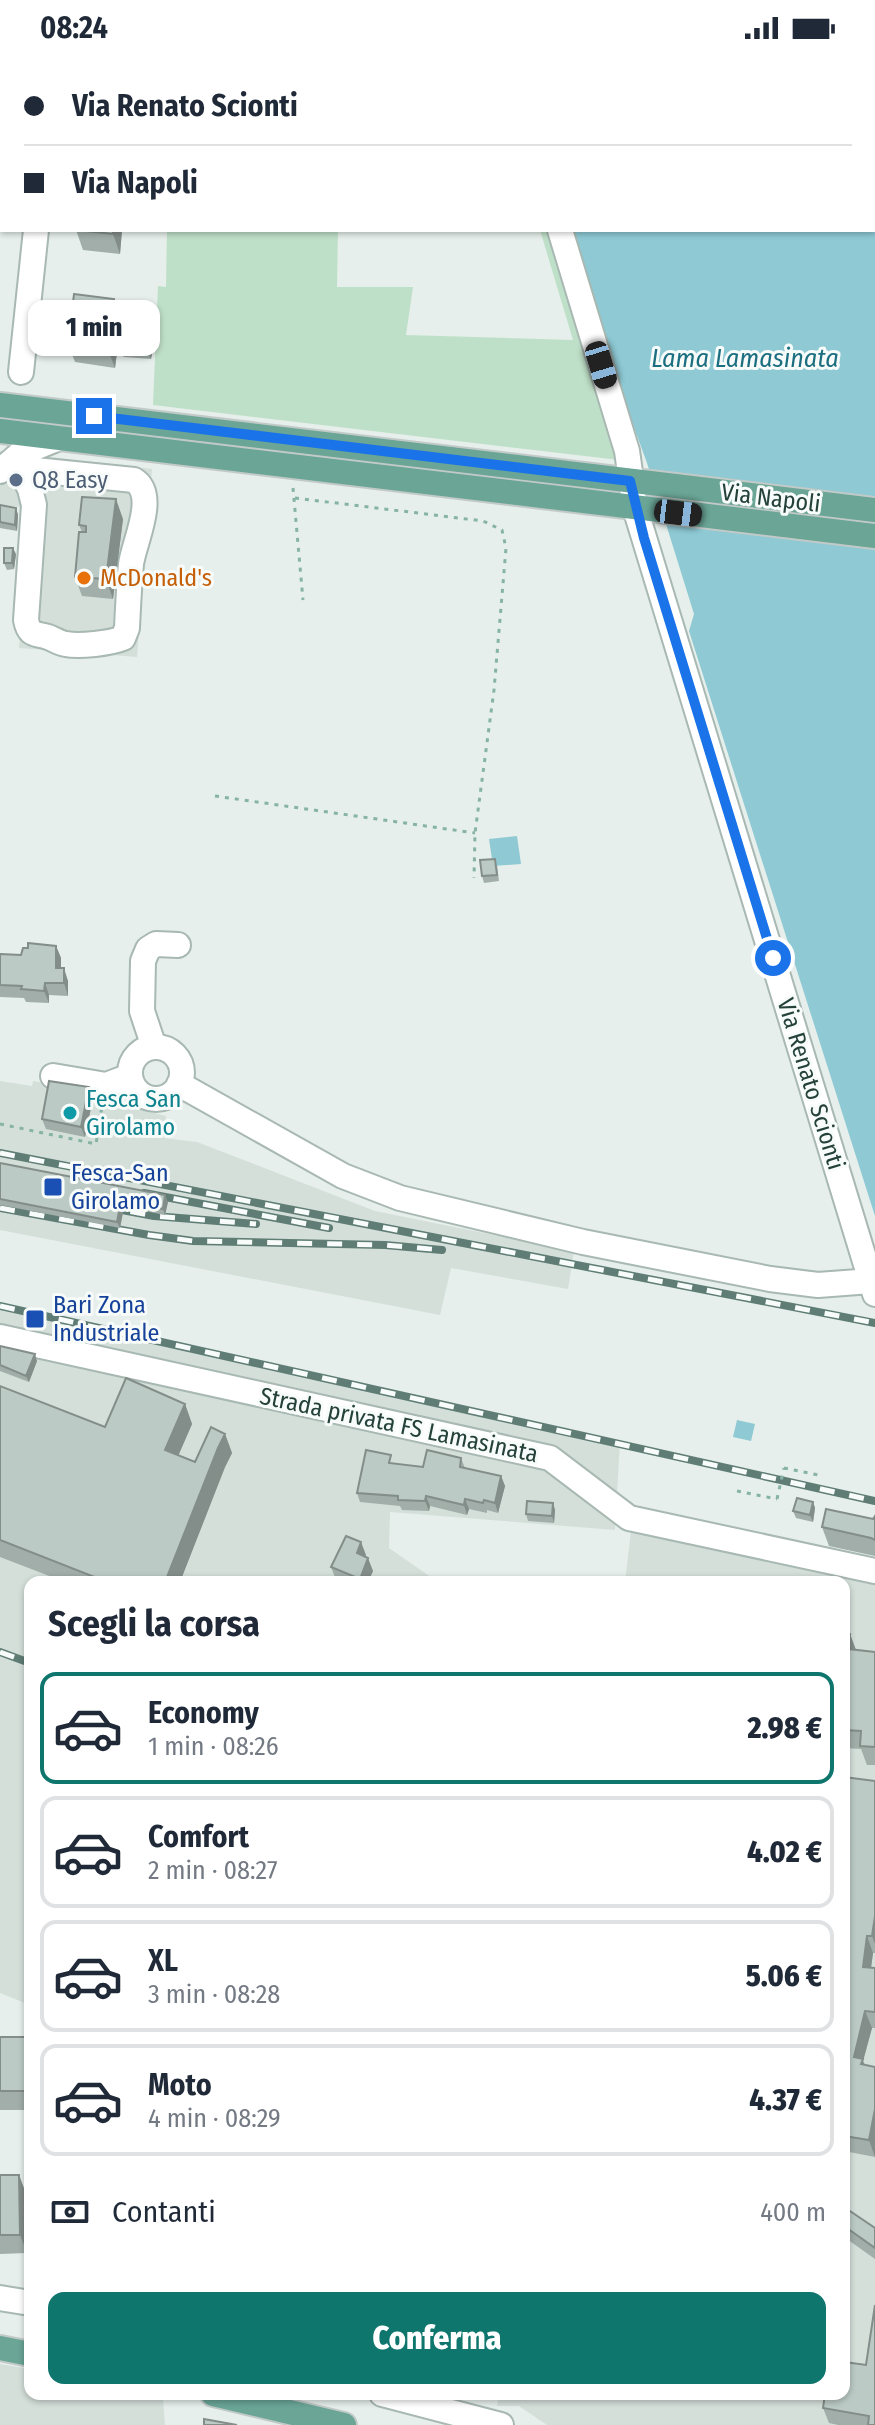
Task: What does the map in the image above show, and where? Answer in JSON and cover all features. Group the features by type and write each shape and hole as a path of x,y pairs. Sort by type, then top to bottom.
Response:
{"main road":[{"name":"Via Napoli","path":"0,405 875,510"},
{"name":"Via Napoli","path":"0,431 875,536"},
{"path":"0,2348 24,2353"},
{"path":"238,2400 344,2425"}],"street":[{"path":"21,372 36,232"},
{"name":"Via Renato Scionti","path":"561,232 873,1287"},
{"path":"0,471 20,454 59,438"},
{"path":"35,470 134,480 144,492 143,521 132,561 127,628 123,638 82,646 49,637 34,636 28,630 26,620 34,505 23,475 35,470"},
{"path":"154,1047 142,1011 143,961 148,949 156,944 178,945"},
{"path":"154,1047 163,1048 177,1058 181,1066 179,1084 166,1097 150,1099 136,1090 130,1076 133,1060 138,1054 154,1047"},
{"path":"53,1076 106,1085 130,1076"},
{"path":"179,1084 343,1176 400,1198 583,1242 770,1279 873,1287"},
{"name":"Strada privata FS Lamasinata","path":"0,1337 550,1458 629,1518 875,1571"},
{"path":"0,2298 24,2302"},
{"path":"405,2400 501,2425"}],"path":[{"path":"290,467 303,600"},
{"path":"295,498 483,521 502,530 506,548 494,690 475,833 474,878"},
{"path":"215,796 475,833"},
{"path":"0,1124 96,1144 102,1106"},
{"path":"737,1491 777,1499 784,1468 823,1476"}],"shaded area":[{"name":"McDonald's","path":"0,451 152,469 137,657 19,648 30,508 0,505"},
{"path":"0,1081 32,1086 33,1081 100,1094 105,1100 166,1116 164,1138 197,1142 375,1211 574,1251 568,1289 451,1268 440,1315 0,1230"},
{"path":"0,1303 620,1441 615,1530 390,1512 389,1548 429,1576 24,1576 24,2003 0,1993"},
{"path":"631,1531 875,1581 875,2425 547,2425 519,2406 497,2406 498,2400 850,2400 850,1576 626,1576"},
{"path":"0,2364 24,2368 24,2400 163,2400 165,2425 0,2425"}],"green space":[{"path":"167,232 338,232 337,287 413,287 406,335 573,340 541,232 556,232 619,460 153,405 158,286 166,287"}],"water":[{"name":"Lama Lamasinata","path":"572,232 875,232 875,1216 689,631 694,614 647,463 610,361"},
{"path":"517,836 521,864 493,866 489,839"},
{"path":"737,1420 755,1424 751,1441 733,1437"}],"building":[{"path":"74,294 114,299 112,316 147,324 144,342 118,339 110,334 108,350 68,344"},
{"path":"82,497 116,499 106,579 75,577 79,532 86,532 86,526 79,525"},
{"path":"0,505 16,508 15,525 0,522"},
{"path":"4,548 13,548 12,563 4,563"},
{"path":"495,859 497,875 482,876 480,860"},
{"path":"28,943 56,946 56,968 64,968 64,983 45,983 44,991 0,985 0,954 21,955 23,948 28,948"},
{"path":"49,1081 89,1087 81,1127 42,1119"},
{"path":"0,1163 165,1195 163,1209 121,1201 117,1222 0,1199"},
{"path":"0,1346 35,1354 26,1376 0,1365"},
{"path":"126,1378 185,1404 165,1450 195,1462 211,1427 225,1434 167,1576 92,1576 0,1540 0,1386 105,1427"},
{"path":"366,1450 391,1455 389,1463 423,1467 427,1450 461,1458 460,1467 501,1476 495,1503 465,1499 464,1505 426,1496 425,1501 398,1500 398,1496 357,1493"},
{"path":"797,1498 813,1502 810,1515 793,1511"},
{"path":"527,1501 553,1503 552,1516 526,1514"},
{"path":"826,1509 873,1519 875,1516 875,1540 822,1527"},
{"path":"346,1536 361,1542 357,1553 368,1558 361,1576 353,1576 331,1567"},
{"path":"850,1649 875,1652 875,1747 860,1746 861,1731 850,1730"},
{"path":"850,1778 875,1781 875,1916 872,1936 867,1936 863,1967 875,1968 875,2012 865,2011 854,2057 863,2059 861,2064 875,2067 875,2109 869,2140 850,2137"},
{"path":"0,2037 24,2037 24,2091 0,2091"},
{"path":"0,2175 19,2175 20,2235 0,2235"},
{"path":"850,2211 875,2228 875,2248 850,2230"},
{"path":"875,2305 875,2425 868,2425 869,2416 823,2408 824,2400 850,2400 850,2363 866,2365"},
{"path":"204,2419 237,2425 204,2425"}],"railway":[{"path":"0,1153 875,1323"},
{"path":"144,1193 329,1228"},
{"path":"101,1206 154,1216 256,1224"},
{"path":"0,1208 193,1241 385,1245 442,1250"},
{"path":"0,1306 875,1501"},
{"path":"0,1652 24,1661"}],"place":[{"name":"Q8 Easy","path":"16,480"},
{"name":"McDonald's","path":"84,578"},
{"name":"Fesca San Girolamo","path":"70,1113"},
{"name":"Fesca-San Girolamo","path":"53,1187"},
{"name":"Bari Zona Industriale","path":"35,1319"}],"route":[{"path":"94,416 630,481 635,508 773,958"}]}
